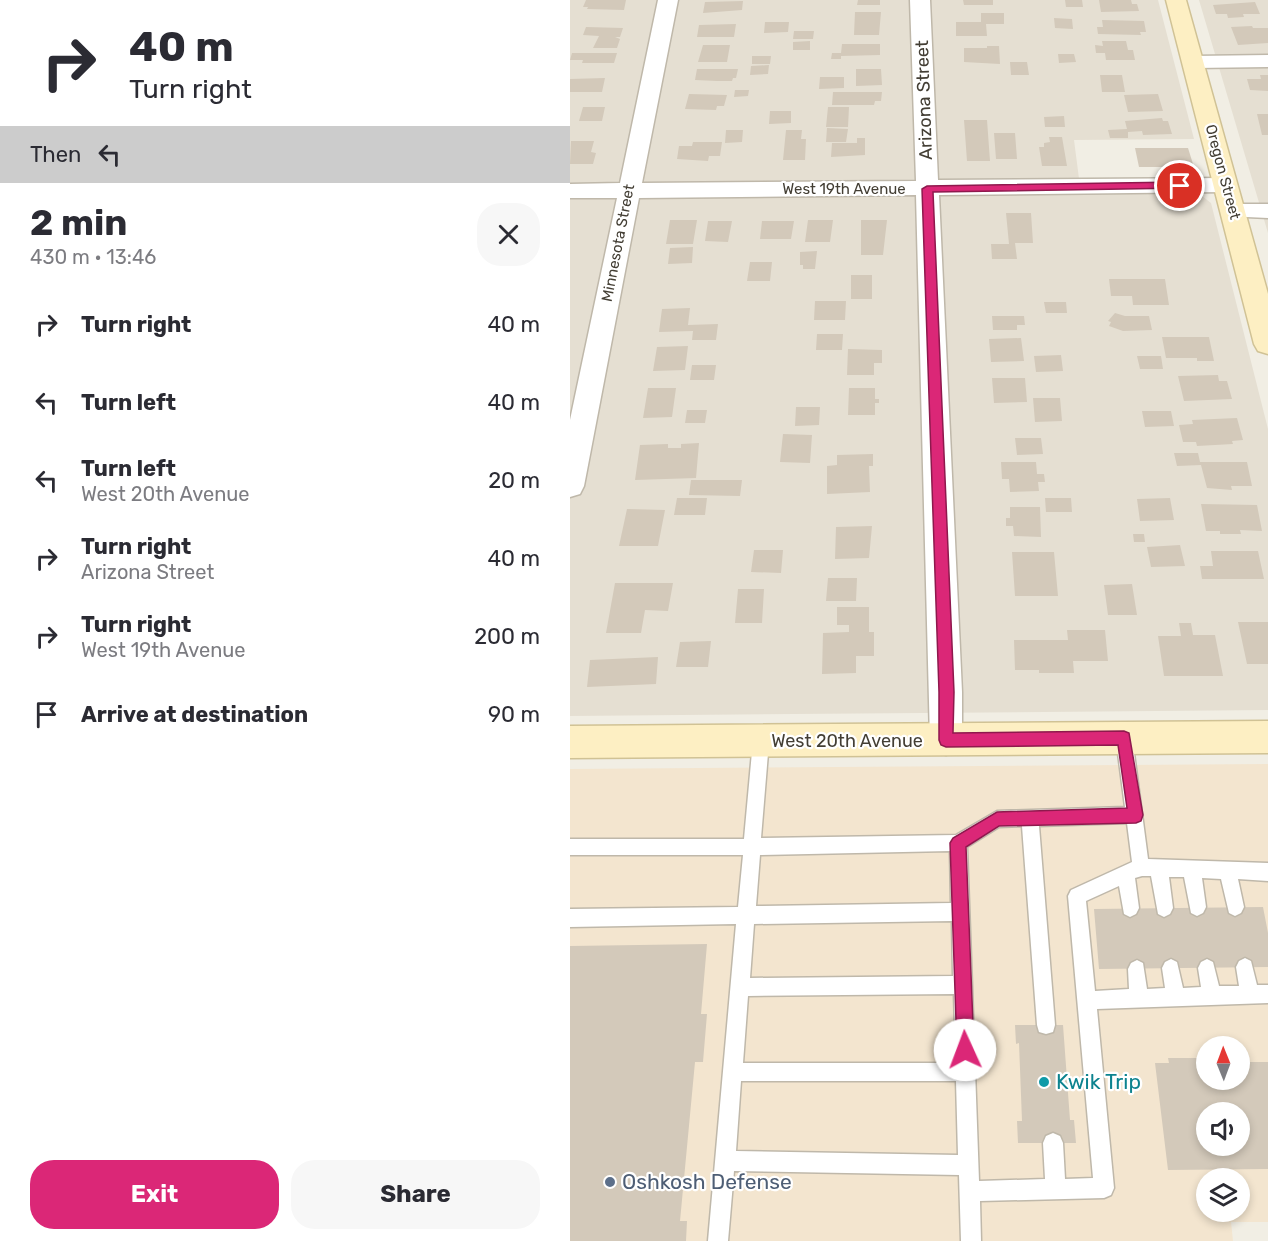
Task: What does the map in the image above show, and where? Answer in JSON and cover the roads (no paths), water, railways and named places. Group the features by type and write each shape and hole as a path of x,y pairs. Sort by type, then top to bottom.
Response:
{"main road":[{"name":"Oregon Street","path":"1176,0 1195,62 1268,344"},
{"name":"West 20th Avenue","path":"570,742 1268,737"}],"street":[{"name":"Minnesota Street","path":"570,486 668,0"},
{"name":"Arizona Street","path":"920,0 946,740"},
{"path":"1195,62 1268,61"},
{"name":"West 19th Avenue","path":"570,191 1226,185"},
{"path":"1233,211 1268,211"}],"lane":[{"path":"1124,738 1142,870 1130,908"},
{"path":"718,1241 760,741"},
{"path":"570,847 751,848 958,843 997,819 1136,815"},
{"path":"1030,818 1046,1025"},
{"path":"958,843 971,1241"},
{"path":"1192,869 1197,908"},
{"path":"1142,870 1164,908"},
{"path":"970,1191 1104,1188 1077,896 1142,870 1268,872"},
{"path":"1228,870 1235,907"},
{"path":"570,918 960,912"},
{"path":"1171,968 1175,997"},
{"path":"1207,968 1211,996"},
{"path":"1245,968 1249,995"},
{"path":"1137,969 1139,998"},
{"path":"741,987 963,986"},
{"path":"1086,1000 1268,994"},
{"path":"734,1072 966,1072"},
{"path":"1053,1143 1056,1190"},
{"path":"726,1161 969,1165"}],"place":[{"name":"Kwik Trip","path":"1044,1082"},
{"name":"Oshkosh Defense","path":"610,1182"}]}
